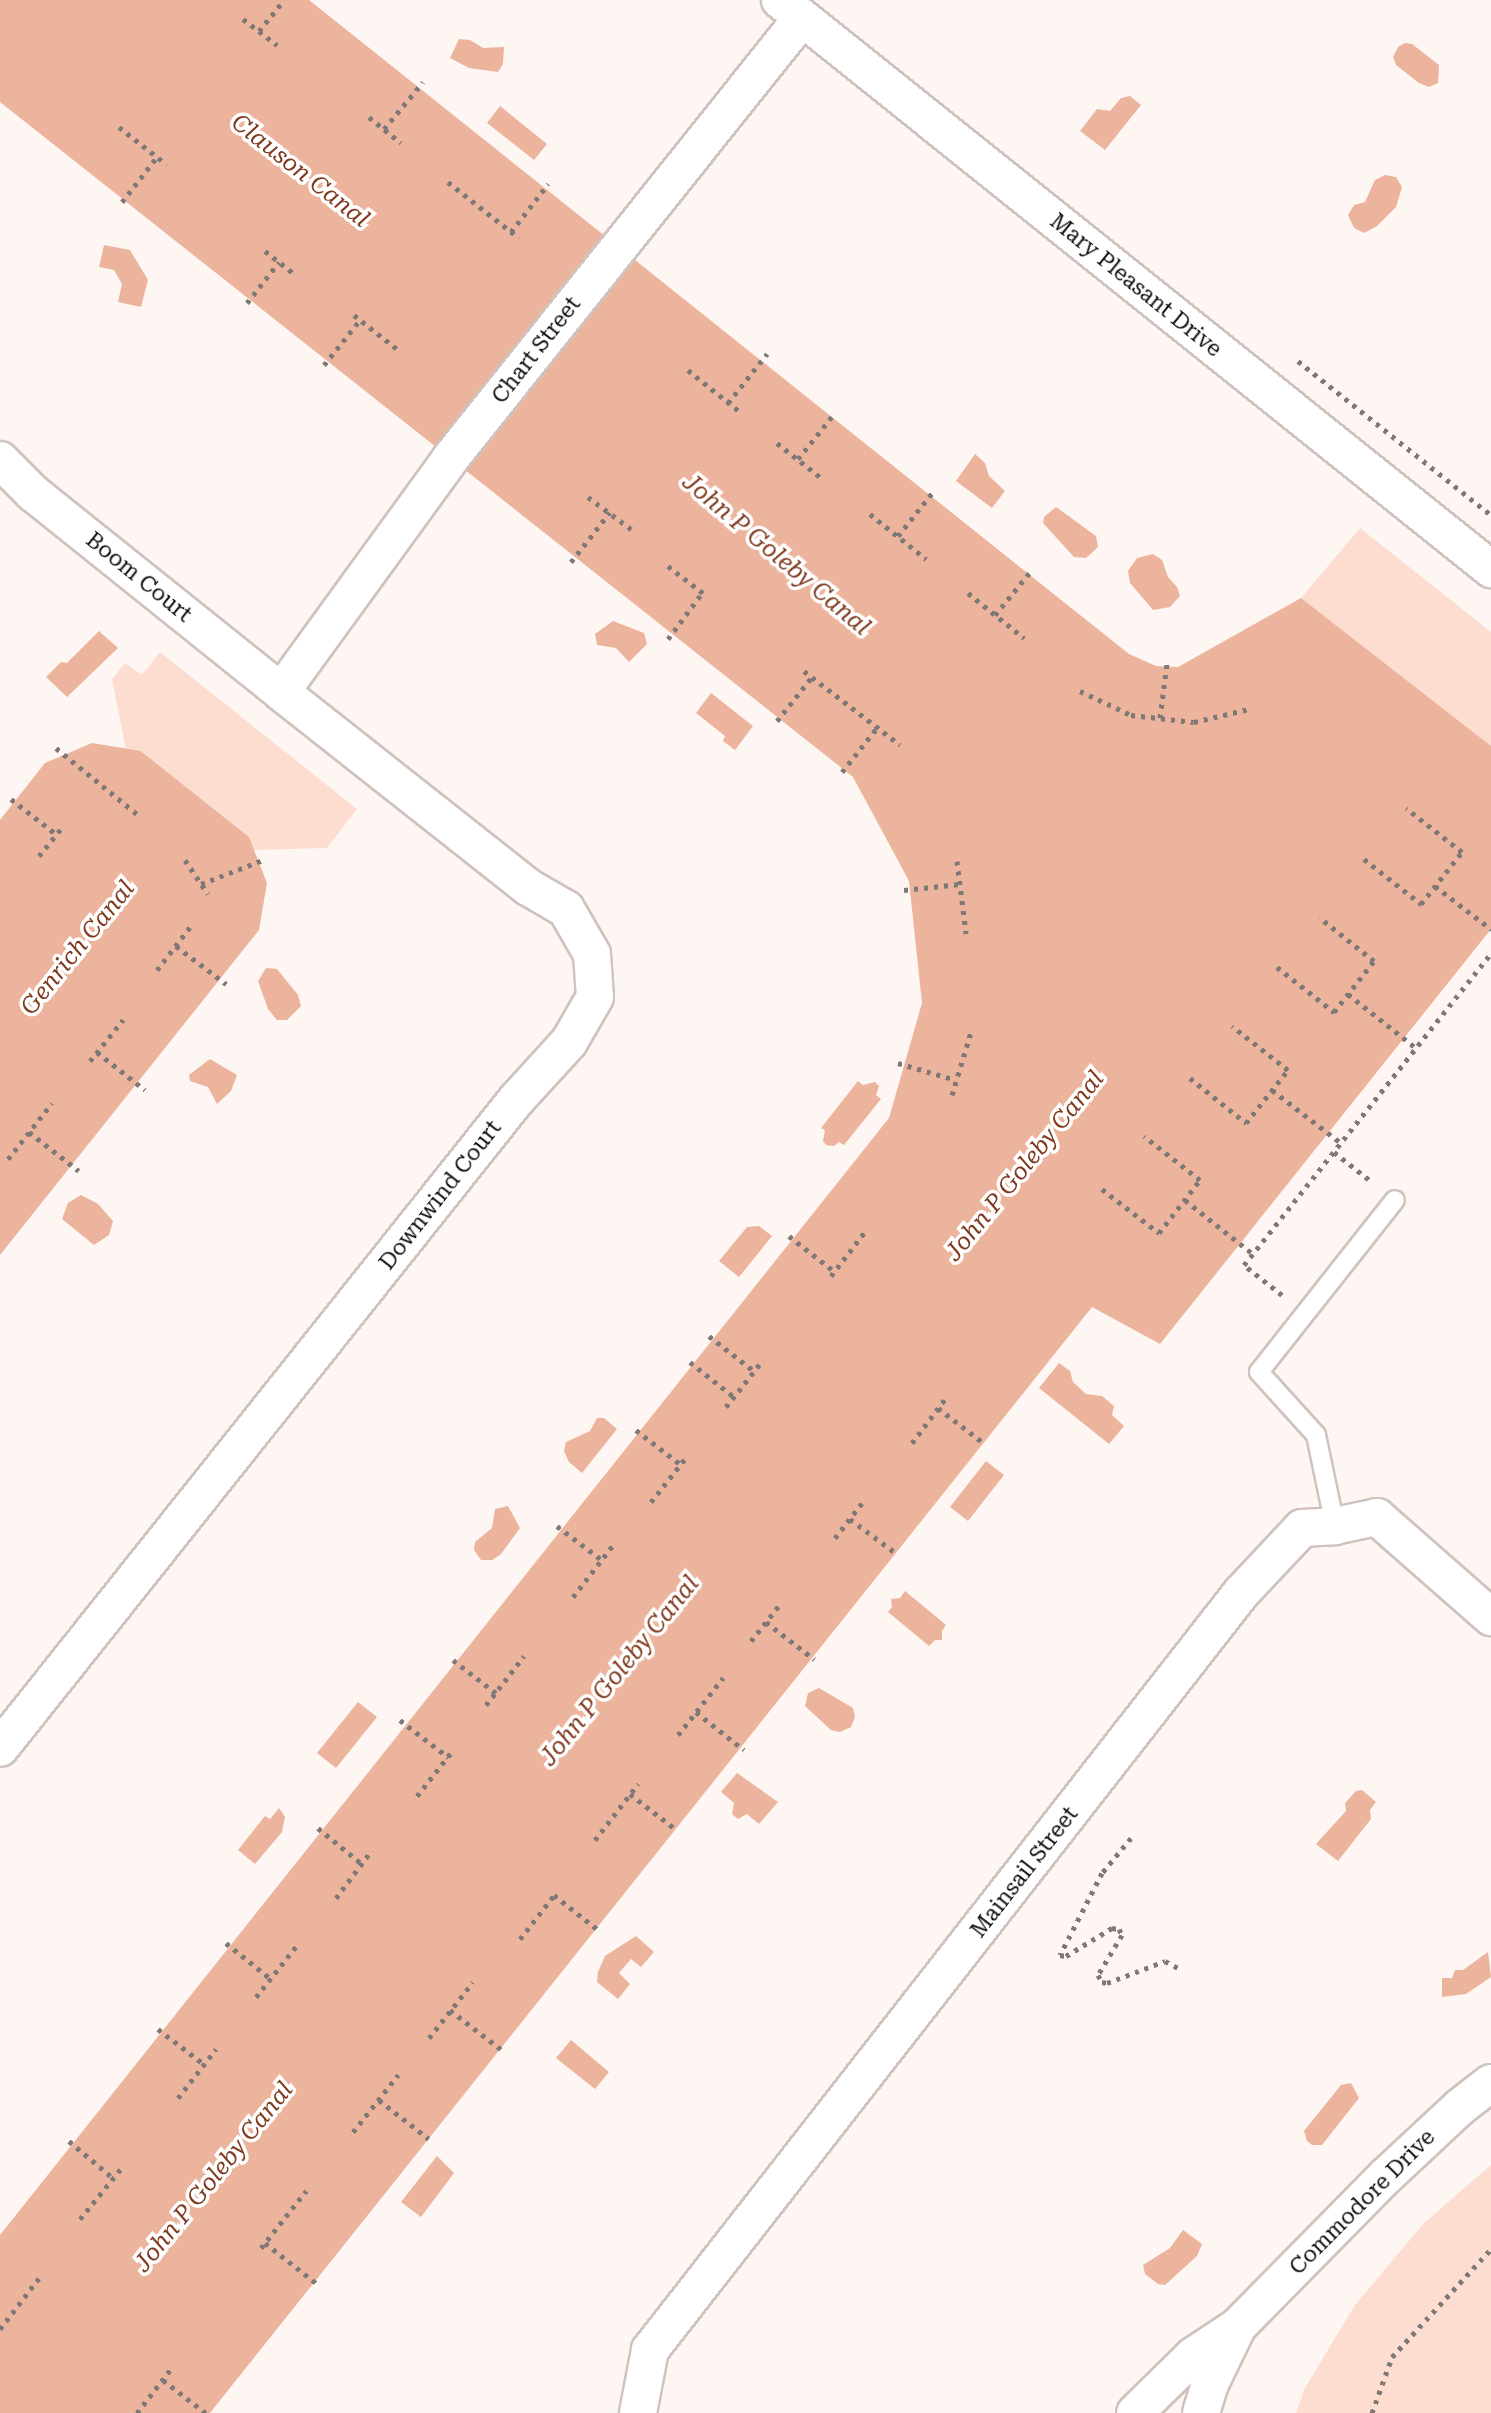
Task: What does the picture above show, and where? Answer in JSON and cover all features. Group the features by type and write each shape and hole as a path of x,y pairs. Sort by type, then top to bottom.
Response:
{"street":[{"name":"Chart Street","path":"281,692 425,493 627,234 791,9"},
{"name":"Mary Pleasant Drive","path":"791,9 1491,569"},
{"name":"Boom Court","path":"0,460 33,493 281,692"},
{"name":"Downwind Court","path":"0,1748 506,1112 569,1042 595,997 592,954 566,909 528,887 281,692"},
{"name":"Mainsail Street","path":"638,2413 650,2350 1241,1593 1302,1528 1335,1526 1377,1517 1491,1617"},
{"name":"Commodore Drive","path":"1135,2413 1193,2356 1237,2327 1386,2176 1460,2107 1491,2083"},
{"name":"Commodore Drive","path":"1201,2413 1209,2386 1237,2327"}],"lane":[{"path":"1335,1526 1316,1435 1259,1372 1395,1200"}],"path":[{"path":"259,31 284,0"},
{"path":"243,19 277,45"},
{"path":"384,129 423,82"},
{"path":"369,117 401,143"},
{"path":"119,127 166,164"},
{"path":"122,202 157,157"},
{"path":"448,182 519,238"},
{"path":"511,232 548,184"},
{"path":"265,251 293,273"},
{"path":"247,303 279,262"},
{"path":"354,315 397,349"},
{"path":"324,365 360,320"},
{"path":"728,403 767,354"},
{"path":"688,370 740,412"},
{"path":"798,459 834,414"},
{"path":"777,443 820,477"},
{"path":"898,536 933,492"},
{"path":"588,497 631,529"},
{"path":"571,562 610,512"},
{"path":"870,514 926,559"},
{"path":"668,566 705,594 668,639"},
{"path":"995,615 1031,571"},
{"path":"968,593 1024,638"},
{"path":"1160,718 1167,663"},
{"path":"804,671 900,745"},
{"path":"777,721 812,677"},
{"path":"1080,691 1131,715 1194,722 1249,709"},
{"path":"842,772 877,728"},
{"path":"56,748 137,814"},
{"path":"11,799 56,834"},
{"path":"1364,859 1421,904 1462,852 1406,808"},
{"path":"39,856 63,826"},
{"path":"185,860 208,894"},
{"path":"201,884 263,860"},
{"path":"957,861 966,933"},
{"path":"904,890 960,884"},
{"path":"1435,886 1491,929"},
{"path":"1277,967 1334,1012 1374,961 1319,917"},
{"path":"157,970 190,927"},
{"path":"176,946 226,984"},
{"path":"1305,1313 1244,1265 1491,953"},
{"path":"1348,994 1416,1048"},
{"path":"90,1061 123,1020"},
{"path":"1190,1078 1246,1123 1288,1070 1232,1026"},
{"path":"952,1095 971,1032"},
{"path":"97,1052 145,1090"},
{"path":"898,1063 956,1080"},
{"path":"1272,1090 1341,1143"},
{"path":"8,1159 52,1103"},
{"path":"29,1132 79,1171"},
{"path":"1102,1189 1159,1233 1200,1180 1144,1136"},
{"path":"1334,1152 1395,1200"},
{"path":"1185,1200 1253,1254"},
{"path":"789,1236 833,1274 867,1229"},
{"path":"709,1336 754,1371"},
{"path":"726,1407 763,1360"},
{"path":"690,1362 734,1397"},
{"path":"912,1443 948,1395"},
{"path":"938,1408 984,1443"},
{"path":"636,1430 680,1464"},
{"path":"651,1502 688,1455"},
{"path":"835,1538 865,1499"},
{"path":"850,1519 897,1554"},
{"path":"557,1526 602,1560"},
{"path":"573,1597 613,1545"},
{"path":"751,1641 781,1603"},
{"path":"766,1622 814,1659"},
{"path":"486,1705 524,1656"},
{"path":"453,1660 496,1693"},
{"path":"678,1735 723,1678"},
{"path":"696,1712 744,1750"},
{"path":"400,1720 448,1757"},
{"path":"417,1796 454,1749"},
{"path":"595,1840 638,1784"},
{"path":"630,1794 677,1830"},
{"path":"318,1828 362,1864"},
{"path":"1131,1838 1102,1873 1060,1955 1066,1956 1112,1928 1119,1929 1122,1935 1098,1975 1102,1982 1165,1961 1182,1970"},
{"path":"336,1898 372,1850"},
{"path":"520,1939 555,1894 597,1929"},
{"path":"226,1943 271,1979"},
{"path":"256,1997 299,1943"},
{"path":"429,2038 473,1982"},
{"path":"450,2010 502,2050"},
{"path":"158,2029 204,2064"},
{"path":"178,2098 216,2049"},
{"path":"353,2132 398,2075"},
{"path":"379,2100 429,2139"},
{"path":"69,2141 113,2178"},
{"path":"80,2219 124,2165"},
{"path":"306,2191 263,2245 316,2283"},
{"path":"1372,2413 1392,2357 1491,2249"},
{"path":"0,2329 39,2278"},
{"path":"137,2413 170,2370"},
{"path":"163,2380 206,2413"}],"shaded area":[{"path":"1360,528 1491,632 1491,746 1301,598"},
{"path":"160,652 357,809 327,848 253,850 249,837 142,751 126,750 112,679 125,663 142,675"},
{"path":"1491,2165 1491,2413 1296,2413 1305,2388 1355,2305 1424,2223"}],"water":[{"path":"0,0 309,0 1129,654 1156,666 1178,667 1301,598 1491,746 1491,929 1160,1344 1092,1307 210,2413 0,2413 0,2235 889,1118 922,1003 909,881 853,777 0,102"},
{"path":"459,39 470,40 483,48 504,47 503,64 498,72 469,68 450,58"},
{"path":"1405,43 1412,44 1439,65 1438,83 1429,87 1419,83 1396,65 1393,57 1398,47"},
{"path":"1130,96 1141,105 1105,150 1080,131 1097,109 1110,111 1121,98"},
{"path":"500,106 547,144 534,160 487,123"},
{"path":"1385,175 1396,177 1402,187 1396,207 1377,226 1364,233 1354,228 1348,215 1354,205 1365,202 1375,180"},
{"path":"104,245 130,250 148,280 141,307 118,302 122,284 114,270 99,267"},
{"path":"975,454 985,463 989,476 1005,491 992,508 956,481"},
{"path":"1056,507 1096,536 1098,547 1086,558 1074,557 1043,523 1044,517"},
{"path":"1153,554 1162,560 1180,596 1170,607 1153,610 1130,583 1128,571 1137,558"},
{"path":"613,621 644,633 647,644 629,662 616,648 597,645 595,634"},
{"path":"99,631 118,648 67,697 46,677 61,662 67,663"},
{"path":"711,693 753,726 735,750 723,741 725,736 696,713"},
{"name":"Genrich Canal","path":"92,743 141,751 249,837 267,883 259,930 0,1255 0,820 45,763"},
{"path":"266,968 277,969 298,995 301,1006 287,1020 277,1020 268,1009 258,981"},
{"path":"210,1059 237,1075 231,1091 217,1104 208,1087 190,1081 189,1075"},
{"path":"858,1081 863,1085 875,1082 879,1086 876,1095 881,1099 844,1145 839,1142 834,1146 826,1145 823,1141 825,1130 821,1128"},
{"path":"81,1195 98,1204 113,1221 109,1235 94,1245 62,1219 68,1203"},
{"path":"759,1226 772,1236 739,1277 719,1261 747,1227"},
{"path":"1059,1363 1070,1371 1073,1382 1086,1394 1102,1396 1114,1406 1112,1415 1124,1426 1109,1444 1039,1388"},
{"path":"597,1418 604,1418 617,1429 582,1473 569,1462 564,1451 566,1442 590,1431"},
{"path":"986,1461 1004,1475 968,1521 950,1507"},
{"path":"508,1506 520,1528 501,1554 492,1560 481,1560 474,1550 475,1542 492,1528 495,1509"},
{"path":"905,1591 946,1625 942,1640 935,1640 929,1646 888,1612 892,1607 891,1599 900,1598"},
{"path":"819,1688 853,1708 855,1717 851,1727 840,1732 831,1730 805,1706 808,1693"},
{"path":"358,1702 377,1717 336,1768 317,1753"},
{"path":"737,1773 778,1802 759,1824 747,1814 738,1819 732,1814 734,1803 721,1792"},
{"path":"1362,1790 1376,1802 1370,1810 1371,1819 1338,1861 1316,1844 1346,1811 1345,1803 1356,1791"},
{"path":"279,1808 285,1817 282,1832 255,1864 238,1850 265,1816 270,1819"},
{"path":"636,1936 654,1952 641,1967 631,1959 619,1973 630,1984 618,1999 597,1982 598,1972 605,1956"},
{"path":"1488,1952 1491,1977 1466,1994 1442,1997 1442,1978 1452,1978 1455,1970 1463,1970"},
{"path":"571,2040 609,2072 595,2089 556,2058"},
{"path":"1351,2083 1359,2098 1322,2145 1312,2145 1304,2131 1341,2085"},
{"path":"437,2156 454,2173 421,2217 401,2202"},
{"path":"1183,2230 1202,2244 1197,2256 1165,2285 1158,2284 1145,2274 1143,2265 1170,2248"}],"water label":[{"name":"Clauson Canal","path":"300,171"},
{"name":"John P Goleby Canal","path":"776,555"},
{"name":"John P Goleby Canal","path":"1025,1166"},
{"name":"John P Goleby Canal","path":"620,1671"},
{"name":"John P Goleby Canal","path":"214,2177"}]}
